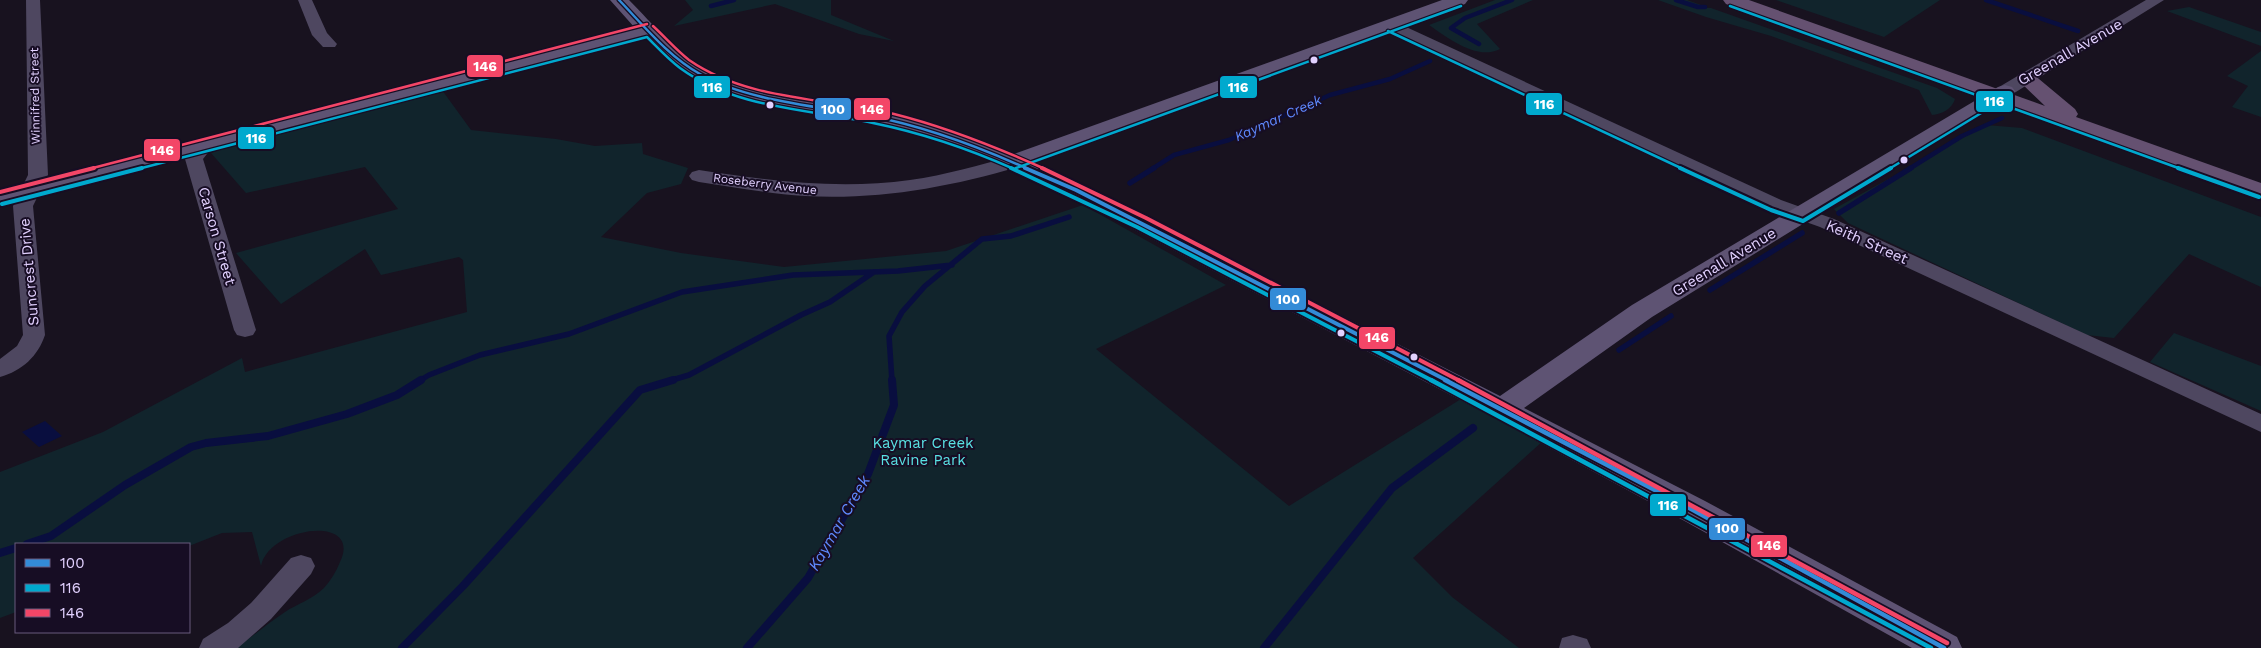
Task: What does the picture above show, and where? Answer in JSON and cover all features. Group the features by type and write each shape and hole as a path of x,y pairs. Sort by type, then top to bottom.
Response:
{"main road":[{"path":"1732,0 2001,93 2081,126 2261,190"},
{"path":"2026,78 2081,126"}],"street":[{"name":"Winnifred Street","path":"31,190 38,175 33,0"},
{"path":"305,0 320,35 329,44"},
{"path":"619,0 685,65 725,85 776,98 895,121 962,141 1014,162 1119,211 1693,510 1944,648"},
{"name":"Roseberry Avenue","path":"699,176 782,188 857,191 928,184 1014,162 1459,0"},
{"name":"Greenall Avenue","path":"1502,409 1642,311 1804,215 2001,93 2157,0"},
{"name":"Keith Street","path":"1392,25 1774,204 1827,223 2261,424"},
{"path":"0,198 649,30"},
{"name":"Carson Street","path":"205,145 194,159 245,330"},
{"name":"Suncrest Drive","path":"0,369 22,356 32,342 34,335 22,206 31,190"},
{"path":"214,648 248,624 301,566"}],"green space":[{"path":"685,0 831,0 831,15 894,41 859,34 775,4 674,26 693,10"},
{"path":"1495,0 1533,0 1477,24 1500,49 1491,52 1472,50 1429,25"},
{"path":"1658,0 1687,0 1701,5 1694,5 1695,7 1711,8 1937,88 1955,99 1952,106 1932,115 1919,90 1771,36 1706,17"},
{"path":"1776,0 1940,0 1884,37"},
{"path":"2189,7 2261,32 2261,46 2167,11"},
{"path":"2261,51 2261,117 2232,107 2248,86 2227,76"},
{"name":"Kaymar Creek Ravine Park","path":"442,90 471,130 556,139 595,146 642,143 643,154 688,168 681,184 647,193 601,237 681,253 784,267 946,251 1083,205 1226,285 1096,349 1289,506 1461,399 1543,441 1413,558 1452,597 1519,648 235,648 285,612 315,595 331,579 340,562 344,547 338,537 327,532 312,531 296,534 280,542 268,552 261,566 252,532 222,533 190,546 190,543 15,543 15,612 0,618 0,472 103,432 242,358 245,372 467,312 463,260 459,257 381,275 365,249 281,304 236,253 398,209 365,167 246,193 211,153 382,108 391,102"},
{"path":"1986,125 2022,128 2261,217 2261,287 2189,254 2114,338 2087,335 1848,223 1834,209"},
{"path":"2174,333 2261,366 2261,411 2150,362"}],"shaded area":[{"path":"45,421 62,436 39,447 22,432"}],"waterway":[{"path":"711,6 734,0"},
{"name":"Kaymar Creek","path":"1479,44 1451,28 1465,18 1512,0"},
{"name":"Kaymar Creek","path":"1676,0 1698,7 1705,7"},
{"path":"1986,0 2078,31"},
{"name":"Kaymar Creek","path":"1152,169 1174,155 1229,140 1330,95 1390,79 1430,61"},
{"path":"1909,169 1962,136 2002,118"},
{"name":"Kaymar Creek","path":"1130,183 1154,168"},
{"path":"1839,213 1911,168"},
{"name":"Kaymar Creek","path":"950,265 982,239 1011,236 1069,217"},
{"path":"1710,290 1802,233"},
{"path":"419,381 429,375 480,355 569,334 682,292 793,275 898,271 950,265"},
{"name":"Kaymar Creek","path":"892,381 889,336 902,312 925,286 950,265"},
{"path":"669,381 689,375 801,315 830,302 874,272"},
{"path":"1619,350 1671,316"},
{"path":"30,543 51,536 125,485 191,447 206,443 268,436 347,414 397,395 421,380"},
{"path":"402,648 463,586 640,390 673,380"},
{"name":"Kaymar Creek","path":"747,648 808,578 868,474 894,405 892,380"},
{"path":"1264,648 1392,488 1473,428"},
{"path":"0,553 15,548"}],"transit line":[{"name":"100","path":"619,0 667,50 700,74 722,84 770,98 871,116 918,127 987,151 1076,190 1502,409 1693,510 1944,648"},
{"name":"116","path":"1016,168 1461,6"},
{"name":"116","path":"1730,6 2259,197"},
{"name":"146","path":"0,192 647,24"},
{"name":"146","path":"653,26 690,60 737,83 781,94 871,109 908,118 968,137 1058,175 1190,240 1556,432 1791,557 1947,643"},
{"name":"116","path":"1388,31 1771,210 1803,221 2001,101"},
{"name":"116","path":"2,204 647,37 679,67 705,83 727,93 774,106 870,122 926,136 960,147 1049,184 1180,249 1543,439 1931,648"}]}
